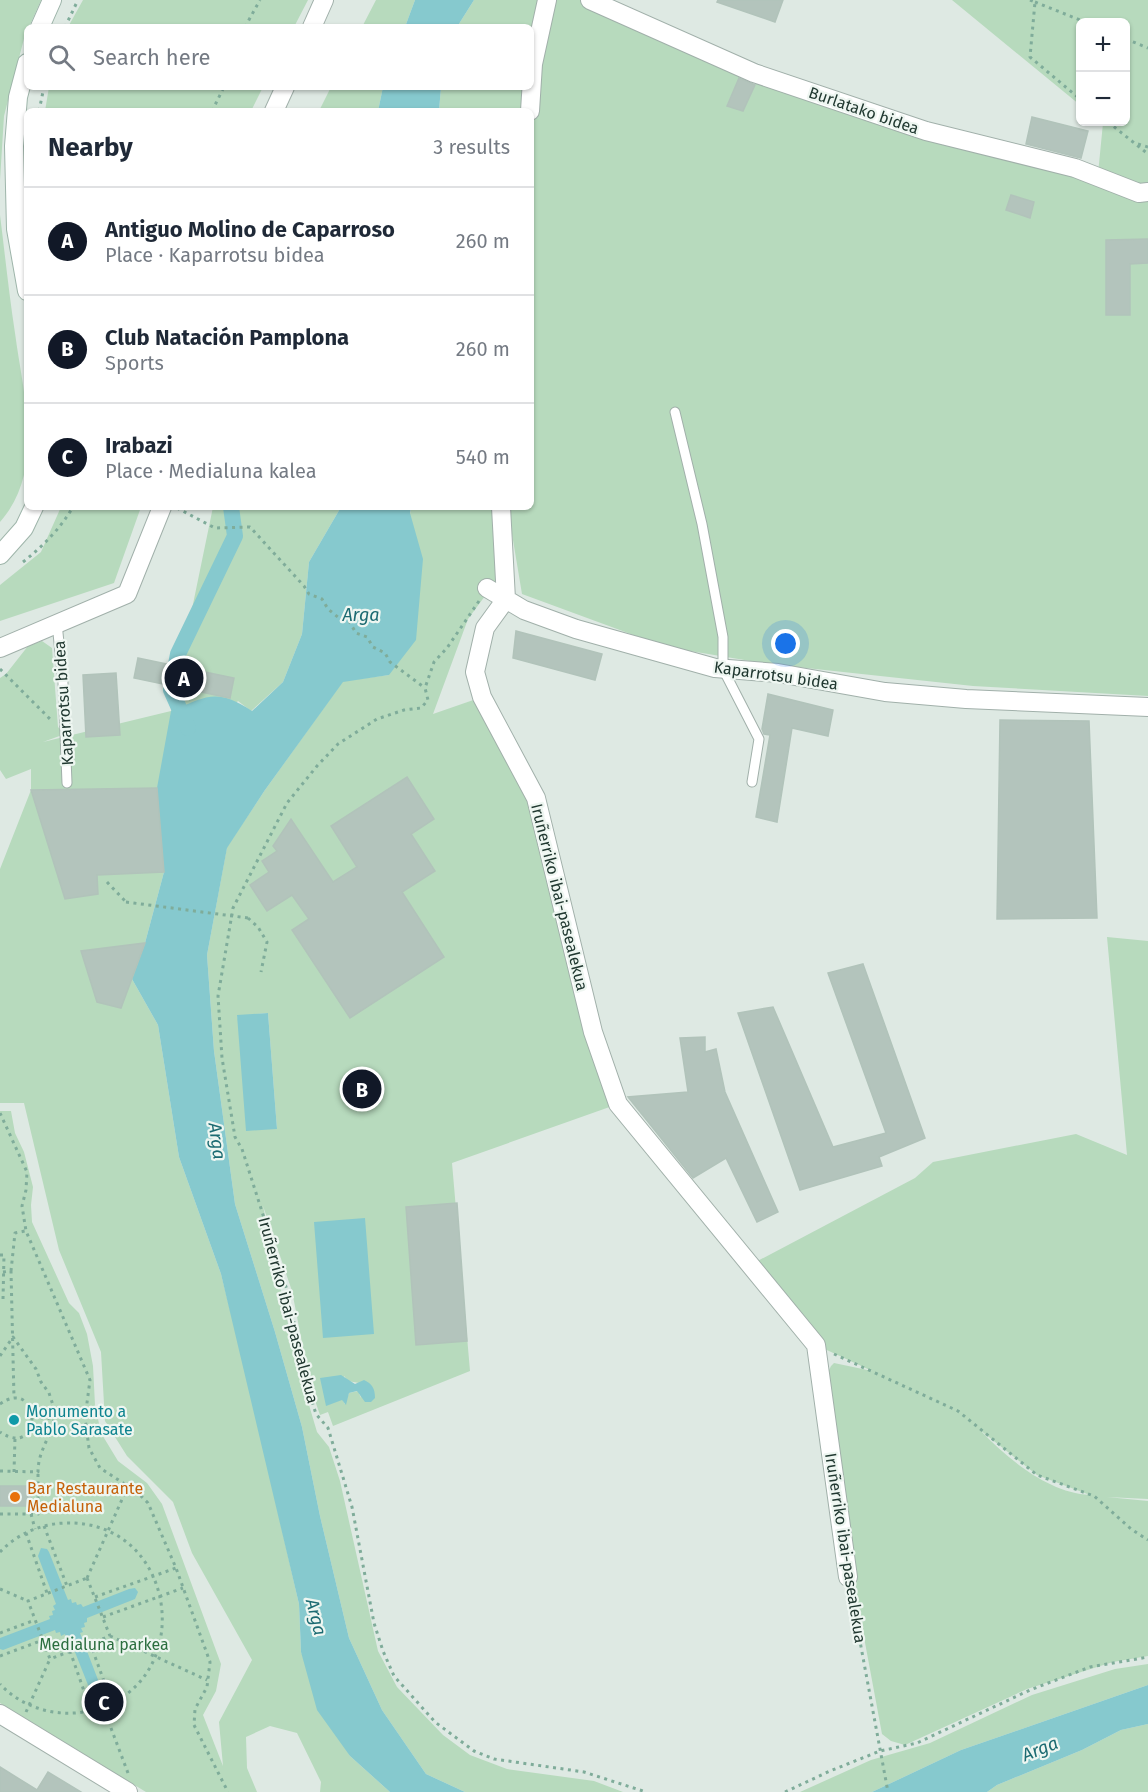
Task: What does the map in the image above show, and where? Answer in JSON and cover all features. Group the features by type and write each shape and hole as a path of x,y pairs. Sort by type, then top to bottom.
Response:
{"street":[{"path":"41,24 52,0"},
{"path":"313,24 324,0"},
{"path":"534,59 547,0"},
{"name":"Burlatako bidea","path":"590,0 754,73 926,130 1075,168 1139,192 1148,192"},
{"path":"24,74 18,97 14,146 16,229 24,274"},
{"path":"275,108 284,90"},
{"path":"530,108 531,90"},
{"path":"0,555 24,528 33,510"},
{"name":"Kaparrotsu bidea","path":"0,648 127,594 161,510"},
{"path":"501,510 506,599"},
{"path":"486,588 506,599"},
{"name":"Kaparrotsu bidea","path":"506,599 524,610 576,629 723,669 778,673 896,693 966,699 1148,707"},
{"name":"Iruñerriko ibai-pasealekua","path":"506,599 485,628 475,672 482,697 536,798 593,1032 618,1104 816,1345 848,1577"},
{"path":"0,1714 128,1792"}],"lane":[{"path":"675,412 702,524 723,637 723,669 759,739 752,782"},
{"name":"Kaparrotsu bidea","path":"57,623 63,682 68,783"}],"path":[{"path":"66,24 78,0"},
{"path":"247,24 260,0"},
{"path":"1030,0 1076,18"},
{"path":"1035,2 1030,57 1076,96"},
{"path":"1130,41 1148,48"},
{"path":"40,108 43,90"},
{"path":"214,108 222,90"},
{"path":"1113,126 1148,154"},
{"path":"1133,142 1148,147"},
{"path":"23,562 39,550 63,524 71,510"},
{"path":"182,510 215,528 250,527 309,594 322,599 328,609 339,618 349,621 356,633 367,637 374,647 386,653 390,662 425,688"},
{"name":"Iruñerriko ibai-pasealekua","path":"486,588 457,633 434,662 425,688 428,700 421,708 404,710 377,719 338,744 316,766 287,803 233,908 218,996 222,1058 235,1137 242,1149 287,1290 309,1392 316,1414 328,1428 348,1496 375,1623 394,1677 435,1722 474,1751 494,1759 584,1772 646,1792"},
{"path":"0,669 65,734"},
{"path":"107,882 126,902 248,918 258,927 267,942 261,972"},
{"path":"0,1113 27,1172 22,1206 26,1231 90,1380 85,1418 89,1448 100,1468 137,1492 148,1503 176,1568 210,1662 207,1687 195,1709 194,1725 228,1792"},
{"path":"14,1398 12,1246 15,1233 26,1231"},
{"path":"0,1255 4,1255 3,1300 0,1300"},
{"path":"3,1272 12,1271"},
{"path":"0,1356 13,1337"},
{"path":"0,1514 38,1514 38,1459 52,1432 54,1419 49,1393 13,1337"},
{"path":"816,1345 958,1411 1037,1475 1094,1496 1131,1529 1148,1540"},
{"path":"0,1404 14,1398 24,1401 31,1407 34,1417 31,1429 26,1434 15,1438 7,1437 0,1432"},
{"path":"34,1417 54,1419"},
{"path":"15,1438 15,1472"},
{"path":"0,1471 38,1472"},
{"path":"0,1589 28,1601 87,1578 128,1486"},
{"path":"31,1514 35,1529"},
{"path":"0,1552 26,1533 44,1526 70,1523 96,1527 108,1532 130,1546 154,1576 161,1595 163,1626 155,1657 138,1684 103,1707 91,1711 60,1713 29,1705 0,1684"},
{"path":"44,1526 67,1586"},
{"path":"26,1533 47,1593"},
{"path":"95,1597 176,1568"},
{"name":"Iruñerriko ibai-pasealekua","path":"848,1577 888,1792"},
{"path":"87,1578 110,1636"},
{"path":"103,1617 183,1588"},
{"path":"28,1601 50,1659"},
{"path":"0,1633 35,1620"},
{"path":"23,1719 50,1659 110,1636 207,1680"},
{"path":"0,1656 43,1640"},
{"path":"90,1643 112,1703"},
{"path":"70,1651 91,1711"},
{"path":"785,1792 880,1750 917,1743 1030,1690 1090,1667 1148,1657"},
{"path":"103,1707 128,1773"}],"green space":[{"path":"0,0 41,0 30,24 24,24 24,39 4,116 0,180"},
{"path":"83,0 308,0 296,24 70,24"},
{"path":"376,0 415,0 406,24 364,24"},
{"path":"474,0 587,0 740,76 727,105 743,111 757,81 1098,174 1103,126 1130,126 1130,18 1076,18 1076,102 952,0 1148,0 1148,696 973,686 769,664 666,647 522,594 511,528 511,510 534,510 534,108 439,108 441,90 534,90 534,24 459,24"},
{"path":"48,90 262,90 252,108 46,108"},
{"path":"330,90 382,90 379,108 320,108"},
{"path":"0,215 24,392 24,473 14,501 0,522"},
{"path":"60,510 140,510 114,583 0,621 0,585 41,552"},
{"name":"Medialuna parkea","path":"212,510 339,510 309,562 302,634 283,682 251,711 238,701 157,788 164,872 145,943 132,979 158,1025 179,1157 221,1274 246,1373 299,1604 301,1652 350,1756 390,1792 320,1792 321,1782 297,1733 270,1726 246,1737 247,1768 257,1792 146,1792 0,1703 0,1111 11,1111 15,1133 24,1152 33,1187 32,1222 69,1303 79,1313 87,1334 93,1366 95,1405 101,1433 118,1461 147,1483 162,1504 221,1664 216,1691 203,1715 223,1766 219,1722 252,1660 192,1553 173,1502 127,1456 105,1421 101,1352 59,1250 24,1103 0,1103 0,869 31,790 31,769 6,779 0,770 0,678 6,674 28,646 42,641 52,648 58,727 65,734 43,742 171,711"},
{"path":"411,510 500,510 499,577 468,619 433,714 482,697 536,798 618,1104 452,1163 470,1371 333,1426 328,1412 320,1415 311,1389 292,1291 263,1206 296,1361 317,1432 329,1447 340,1481 378,1651 397,1687 443,1735 470,1755 507,1769 594,1781 623,1792 465,1792 426,1774 382,1710 349,1638 302,1427 235,1204 214,1051 207,955 227,847 343,681 389,675","holes":["268,1013 277,1129 237,1016","344,1376 348,1381 359,1383 361,1398 358,1391 349,1393 345,1404 342,1399"]},
{"path":"1107,937 1148,941 1148,1499 1107,1497 1148,1501 1148,1656 1113,1662 1027,1689 905,1745 891,1741 882,1734 840,1508 825,1379 834,1363 872,1371 816,1345 750,1265 915,1178 933,1162 1076,1134 1127,1155","holes":["980,1430 1037,1475 1090,1495 1059,1488 1030,1473"]},
{"path":"1148,1664 1148,1685 961,1750 872,1792 800,1792 871,1760 930,1743 1032,1695 1115,1669"},
{"path":"1148,1724 1148,1792 987,1792 997,1785 1082,1750 1121,1730"}],"water":[{"path":"415,0 474,0 459,24 406,24"},
{"path":"382,90 441,90 439,108 379,108"},
{"name":"Arga","path":"339,510 410,510 423,559 416,640 389,675 343,682 265,790 227,848 207,955 214,1051 235,1204 302,1427 349,1638 382,1710 426,1774 465,1792 390,1792 350,1756 317,1710 301,1652 299,1604 221,1274 179,1157 158,1025 132,979 145,943 164,872 157,788 171,711 203,698 220,697 252,711 283,682 302,634 309,562"},
{"path":"268,1013 277,1129 246,1131 237,1015"},
{"path":"365,1218 374,1334 323,1338 314,1222"},
{"path":"341,1375 355,1384 364,1380 367,1382 374,1389 375,1398 371,1402 365,1402 357,1391 349,1393 346,1405 342,1400 326,1406 320,1378"},
{"path":"41,1548 49,1552 68,1600 71,1599 72,1603 76,1602 77,1605 81,1604 83,1607 129,1589 135,1588 138,1592 135,1599 87,1618 87,1622 84,1623 85,1627 81,1628 83,1632 80,1633 100,1685 97,1690 90,1690 69,1637 66,1638 65,1634 61,1636 60,1632 56,1633 55,1630 3,1650 0,1649 0,1638 50,1619 49,1616 53,1615 52,1611 55,1610 53,1606 56,1604 38,1556"},
{"name":"Arga","path":"1148,1685 1148,1724 1121,1730 1082,1750 997,1785 987,1792 872,1792 961,1750"}],"building":[{"path":"718,0 783,0 775,22 717,2"},
{"path":"739,78 755,85 743,111 727,106"},
{"path":"1032,117 1088,131 1081,158 1026,144"},
{"path":"1011,195 1034,202 1030,218 1006,210"},
{"path":"1148,239 1148,263 1130,264 1130,315 1106,315 1106,240"},
{"path":"516,631 602,654 595,680 513,658"},
{"path":"138,658 234,678 230,698 134,678"},
{"path":"116,673 120,735 86,737 83,675"},
{"path":"768,694 833,710 828,736 792,728 777,822 756,817 770,735 764,734 762,729"},
{"path":"1000,720 1089,721 1097,918 997,919"},
{"path":"407,777 434,819 411,834 435,871 402,892 444,957 350,1018 292,930 309,919 292,895 267,911 250,885 269,872 262,861 277,851 273,846 291,819 333,882 357,867 331,826"},
{"path":"157,788 164,872 97,875 98,894 65,899 31,790"},
{"path":"145,943 121,1008 97,1002 81,951"},
{"path":"863,964 925,1138 879,1157 882,1166 800,1190 738,1013 773,1007 833,1147 886,1133 828,973"},
{"path":"705,1037 705,1052 716,1049 725,1092 778,1212 757,1222 726,1158 693,1178 628,1097 688,1092 680,1038"},
{"path":"457,1203 467,1341 416,1345 406,1207"},
{"path":"0,1486 31,1486 31,1506 0,1506"},
{"path":"0,1767 37,1790 48,1772 81,1792 0,1792"}],"waterway":[{"path":"188,728 171,690 178,654 235,536 231,510"}],"place":[{"name":"Antiguo Molino de Caparroso","path":"184,678"},
{"name":"Club Natación Pamplona","path":"362,1089"},
{"name":"Monumento a Pablo Sarasate","path":"14,1420"},
{"name":"Bar Restaurante Medialuna","path":"15,1497"},
{"name":"Irabazi","path":"104,1702"}]}
